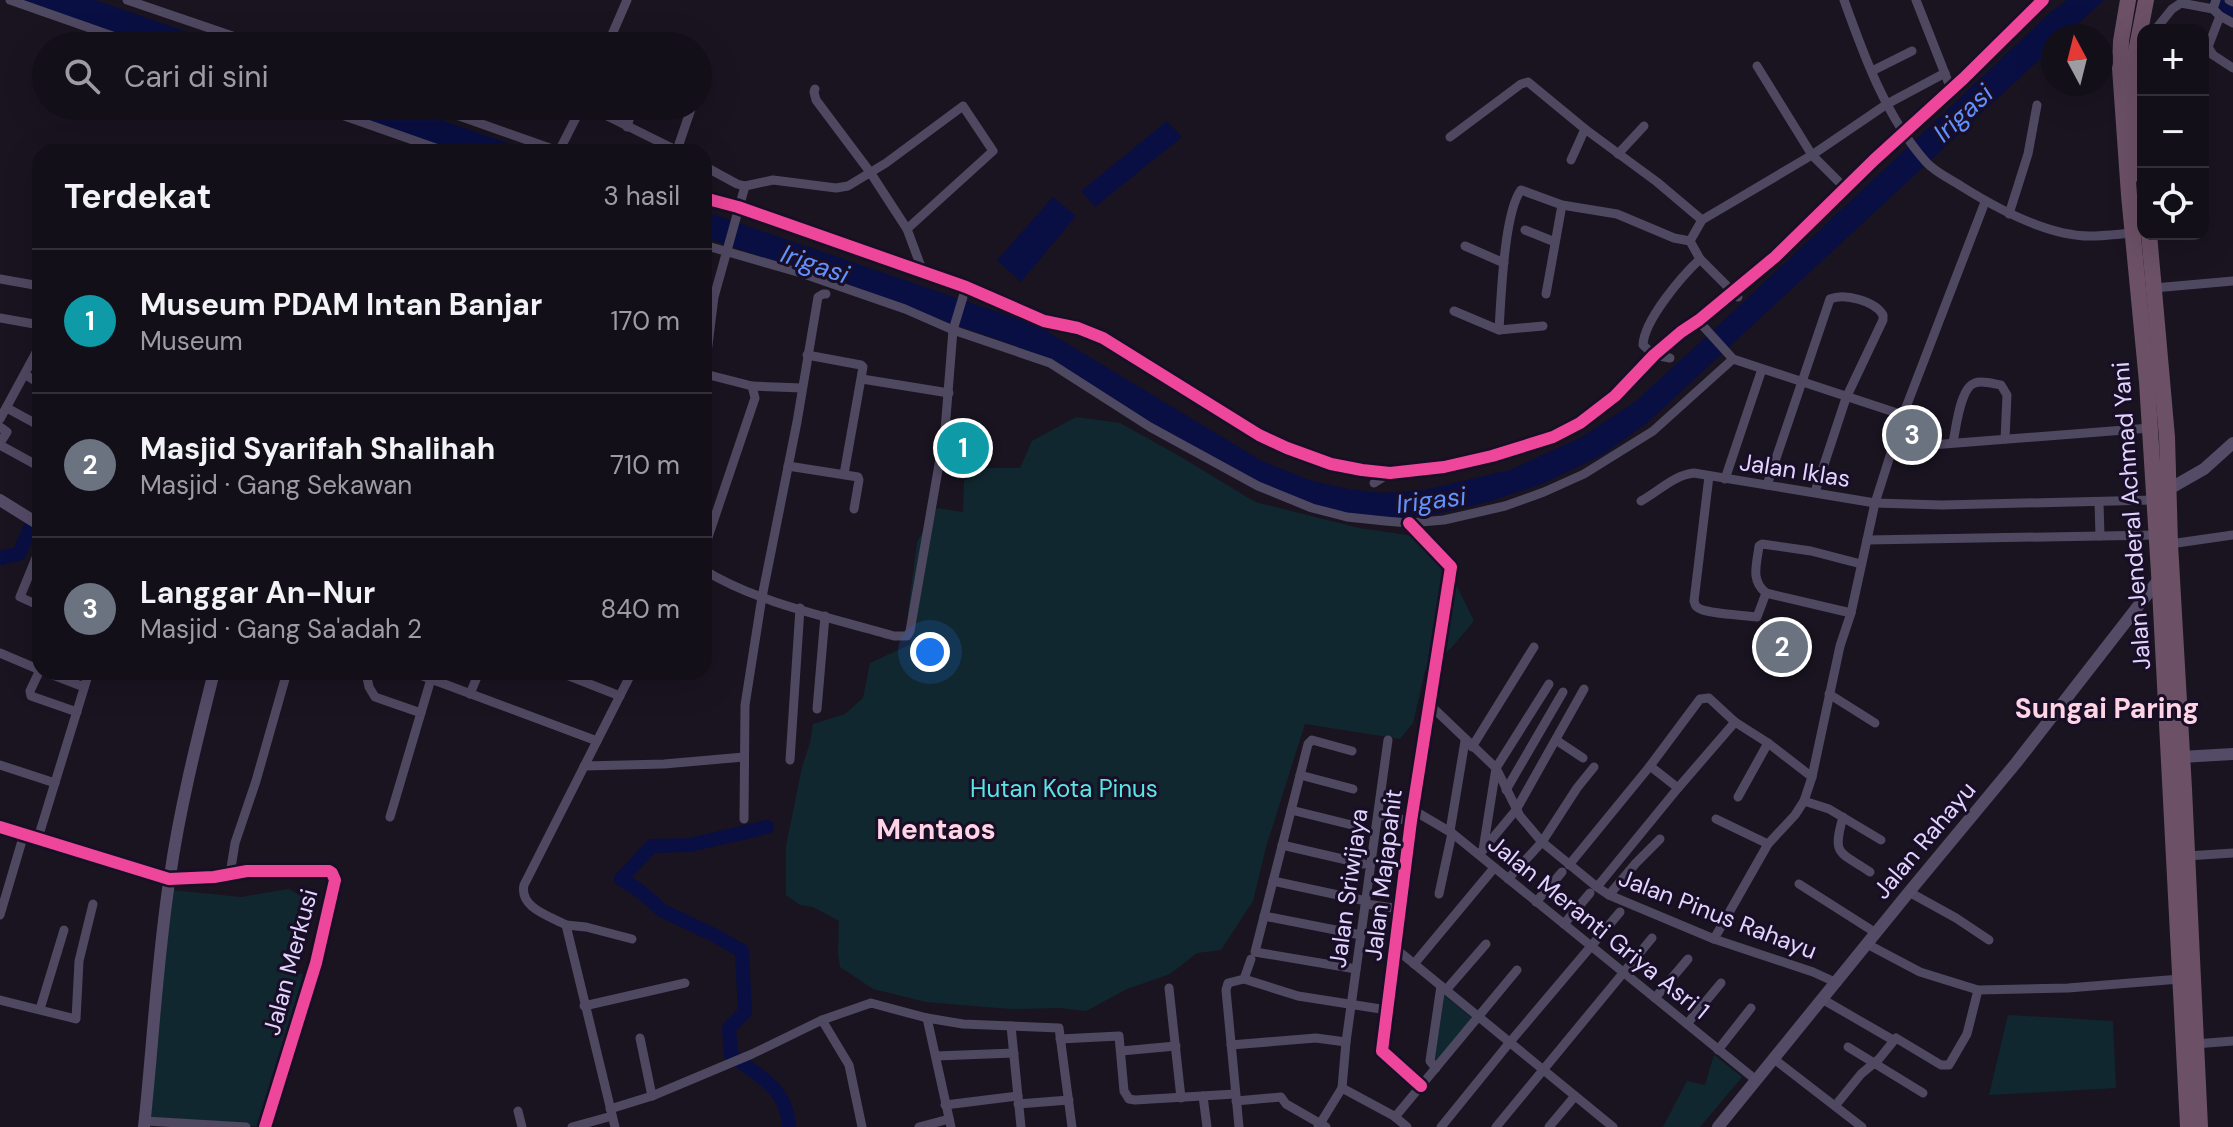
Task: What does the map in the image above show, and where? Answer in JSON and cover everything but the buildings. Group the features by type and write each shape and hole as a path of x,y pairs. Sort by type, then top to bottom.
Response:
{"highway":[{"name":"Jalan Jenderal Achmad Yani","path":"2128,0 2120,68 2137,202"},
{"path":"2142,168 2133,82 2134,56 2146,0"},
{"name":"Jalan Jenderal Achmad Yani","path":"2142,240 2155,381"},
{"name":"Jalan Jenderal Achmad Yani","path":"2143,240 2154,288 2154,500 2163,539 2173,698 2180,979 2200,1127"},
{"name":"Jalan Jenderal Achmad Yani","path":"2154,416 2169,489 2160,578 2171,673"},
{"name":"Jalan Jenderal Achmad Yani","path":"2173,698 2181,757 2195,1044 2188,1127"}],"main road":[{"path":"2169,489 2204,469 2233,443"},
{"path":"0,500 32,521"},
{"name":"Jalan Rahayu","path":"1718,1127 2067,700 2160,578"},
{"path":"144,1124 169,879 182,803 212,680"},
{"path":"2181,757 2233,754"},
{"path":"0,827 169,879"}],"street":[{"path":"10,0 101,32"},
{"path":"127,0 221,32"},
{"path":"613,32 627,0"},
{"path":"1844,0 1887,104 1928,165 2009,214 2067,234 2137,233"},
{"path":"1916,0 1951,89"},
{"path":"712,201 923,272 964,292 1044,321 1078,328 1103,338 1259,435 1331,464 1390,473 1444,467 1553,437 1580,423 1615,396 1654,355 1736,295 1908,137 1951,89 2043,0"},
{"path":"2160,24 2181,3 2216,7 2233,23"},
{"path":"2216,7 2208,47 2213,55 2233,68"},
{"path":"1872,71 1912,51"},
{"path":"1757,66 1812,155 1847,190"},
{"path":"1690,241 1702,220 1812,155 1887,104 1945,73"},
{"path":"2133,82 2137,76"},
{"path":"1450,137 1528,82 1702,220"},
{"path":"815,89 816,100 870,172 907,229 923,272"},
{"path":"2009,214 2028,154 2037,105"},
{"path":"712,170 745,186 773,180 841,188 886,163 962,106 991,147 991,153 907,229"},
{"path":"356,120 424,144"},
{"path":"470,120 538,144"},
{"path":"564,144 577,120"},
{"path":"613,120 664,144"},
{"path":"627,127 629,120"},
{"path":"681,144 688,120"},
{"path":"1618,154 1644,126"},
{"path":"1571,160 1585,129"},
{"path":"712,298 745,186"},
{"path":"1499,330 1510,221 1521,190 1562,205 1617,214 1674,238 1690,241"},
{"path":"1714,939 1768,844 1804,801 1875,503 1903,415 1985,202"},
{"path":"1546,294 1562,205"},
{"path":"1525,230 1555,242"},
{"path":"1690,241 1700,259 1736,295"},
{"path":"712,246 727,248 801,273 1050,363 1150,427 1258,486 1312,508 1347,517 1409,523 1444,520 1530,498 1584,474 1653,431 1731,358"},
{"path":"1465,246 1504,263"},
{"path":"1670,358 1654,355 1643,345 1645,334 1675,285 1700,259"},
{"path":"2154,288 2233,281"},
{"path":"1,282 32,285"},
{"path":"712,574 762,597 902,638 907,636 945,430 954,326 964,292"},
{"path":"744,819 745,705 818,297 826,294"},
{"path":"1767,485 1830,299 1840,296 1877,306 1883,320 1846,398 1815,492"},
{"path":"1454,311 1499,330 1543,326"},
{"path":"0,318 32,324"},
{"path":"1705,328 1731,358 1903,415"},
{"path":"807,355 861,365 864,370 844,474"},
{"path":"0,419 32,362"},
{"path":"1725,479 1762,369"},
{"path":"26,375 32,379"},
{"path":"712,376 752,386 802,388"},
{"path":"862,379 949,393"},
{"path":"1953,442 1961,403 1968,387 1976,382 2001,385 2005,390 2005,439"},
{"path":"712,525 755,398 752,386"},
{"path":"7,408 32,422"},
{"path":"1893,448 2005,439 2154,416"},
{"path":"0,427 7,432 0,444 32,462"},
{"path":"788,466 858,477 854,509"},
{"path":"1374,483 1390,473"},
{"name":"Jalan Iklas","path":"1641,501 1678,476 1694,473 1875,503 1942,505 2154,500"},
{"path":"1709,476 1695,605 1707,611 1757,617 1766,593"},
{"path":"2099,502 2100,536"},
{"name":"Jalan Majapahit","path":"1409,523 1451,567 1412,815 1382,1051 1421,1086"},
{"path":"1867,540 2100,536 2163,539 2233,535"},
{"path":"1851,613 1766,593 1759,587 1755,573 1759,546 1811,551 1861,564"},
{"path":"32,568 20,597 32,603"},
{"path":"790,760 800,608"},
{"path":"817,709 825,616"},
{"path":"1439,894 1468,744 1534,647"},
{"path":"0,653 32,667"},
{"path":"35,680 31,696 77,712"},
{"path":"66,680 84,687"},
{"path":"38,838 86,680"},
{"path":"230,874 239,829 285,680"},
{"path":"368,680 375,697 421,713"},
{"path":"390,817 431,680"},
{"path":"434,680 597,741"},
{"path":"470,694 476,680"},
{"path":"591,680 620,696"},
{"path":"628,680 523,892 529,905 566,925 632,939"},
{"path":"1482,854 1496,768 1549,684"},
{"path":"1482,854 1516,810 1584,689"},
{"path":"1506,790 1563,692"},
{"path":"1829,694 1875,723"},
{"path":"1536,902 1650,766 1700,699 1709,698 1735,722 1812,777"},
{"name":"Jalan Pinus Rahayu","path":"1429,704 1496,768 1516,810 1566,868 1593,890 1714,939 1837,983"},
{"path":"1564,924 1735,722"},
{"name":"Jalan Sriwijaya","path":"1342,1088 1388,740"},
{"path":"1556,740 1583,758"},
{"path":"1244,979 1264,916 1308,744 1310,741 1352,751"},
{"path":"1738,797 1768,743"},
{"path":"584,766 664,764 744,757"},
{"path":"0,765 55,783"},
{"path":"1650,766 1678,788"},
{"path":"1508,879 1542,842 1594,767"},
{"path":"1300,775 1353,789"},
{"path":"1804,801 1822,805 1881,840"},
{"path":"1291,810 1356,826 1360,833 1359,863"},
{"name":"Jalan Meranti Griya Asri 1","path":"1378,815 1412,815 1451,832 1482,854 1494,868 1756,1080"},
{"path":"1843,817 1838,847 1870,872"},
{"path":"1716,819 1768,844"},
{"path":"0,915 24,834"},
{"path":"1609,895 1660,839"},
{"path":"1282,845 1371,866"},
{"path":"2187,856 2233,853"},
{"path":"1414,964 1494,868"},
{"name":"Jalan Merkusi","path":"169,879 214,877 247,871 329,871 335,880 316,963 265,1127"},
{"path":"1273,881 1401,909"},
{"path":"1799,884 1920,972 1978,990 2068,988 2180,979"},
{"path":"1909,892 1989,940"},
{"path":"0,1000 76,1019 79,961 93,904"},
{"path":"1441,1127 1620,912"},
{"path":"1264,916 1361,935"},
{"path":"566,925 612,1117"},
{"path":"40,1009 64,930"},
{"path":"1496,1127 1652,938"},
{"path":"1436,1068 1430,1061 1444,988 1486,944"},
{"path":"1396,949 1607,1125"},
{"path":"1253,955 1356,969"},
{"path":"1655,998 1688,959"},
{"path":"1395,1117 1517,970"},
{"path":"1239,1127 1226,985 1244,979 1298,996 1387,1010"},
{"path":"584,1006 685,983"},
{"path":"1687,1024 1721,983"},
{"path":"1169,988 1181,1098"},
{"path":"1822,999 1944,1066 1949,1065 1967,1034 1978,990"},
{"path":"572,1127 612,1117 822,1020 874,1003 927,1018 963,1024 1011,1026 1060,1034 1119,1036 1124,1091 1129,1099 1281,1097 1286,1104 1321,1126 1342,1088 1395,1117 1407,1127"},
{"path":"1718,1050 1751,1008"},
{"path":"919,1127 950,1123 927,1018"},
{"path":"822,1020 849,1065 862,1127"},
{"path":"1011,1026 1021,1127"},
{"path":"1060,1034 1072,1127"},
{"path":"640,1038 652,1096"},
{"path":"1231,1045 1316,1038 1346,1042"},
{"path":"1835,1106 1893,1040"},
{"path":"2195,1044 2233,1041"},
{"path":"1121,1051 1176,1046"},
{"path":"1848,1047 1923,1093"},
{"path":"936,1056 1014,1053"},
{"path":"1774,1059 1862,1127"},
{"path":"1203,1096 1207,1127"},
{"path":"1549,1127 1575,1096"},
{"path":"945,1105 1069,1100"},
{"path":"518,1111 522,1127"},
{"path":"144,1124 246,1127"}],"green space":[{"name":"Hutan Kota Pinus","path":"1076,417 1120,423 1255,502 1359,528 1434,539 1474,621 1452,647 1425,671 1413,723 1400,739 1305,724 1266,847 1253,901 1221,950 1197,953 1170,974 1127,989 1086,1011 926,1002 873,989 840,967 839,921 813,907 800,905 786,895 786,846 813,724 845,714 863,698 870,663 911,644 908,612 917,542 937,508 963,512 964,481 984,468 1020,468 1032,441"},
{"path":"289,889 302,897 280,971 303,974 263,1127 148,1120 172,890 241,897"},
{"path":"1443,994 1473,1019 1433,1065"},
{"path":"2008,1015 2113,1021 2116,1088 1989,1095"},
{"path":"1714,1055 1742,1077 1700,1127 1663,1127 1687,1081 1705,1085"}],"water":[{"path":"18,0 95,0 187,32 111,32"},
{"name":"Irigasi","path":"2067,0 2104,0 2078,24 2041,24 2041,58 1647,423 1602,455 1542,484 1437,514 1369,518 1338,513 1239,477 1055,364 1013,345 712,240 712,214 1038,326 1262,461 1312,481 1382,493 1424,490 1510,470 1580,438 1635,402 2051,12"},
{"path":"365,120 440,120 510,144 435,144"},
{"path":"1167,121 1182,137 1095,207 1081,191"},
{"path":"1053,197 1076,216 1021,282 997,260"}],"waterway":[{"name":"Sungai Paring","path":"2216,0 2233,10"},
{"path":"0,558 19,554 32,523"},
{"path":"767,827 690,845 652,846 621,879 663,911 742,951 745,1012 729,1028 731,1055 762,1077 777,1093 783,1102 789,1127"}],"cycle path":[{"path":"712,200 966,287 1044,321 1078,328 1103,338 1259,435 1287,448 1331,464 1362,470 1390,473 1444,467 1553,437 1580,423 1615,396 1654,355 1775,257 2043,0"},
{"path":"1409,523 1451,567 1411,821 1382,1051 1421,1086"},
{"path":"0,827 169,879 214,877 247,871 332,873 335,880 316,963 265,1127"}],"place":[{"name":"Langgar An-Nur","path":"1912,435"},
{"name":"Museum PDAM Intan Banjar","path":"963,448"},
{"name":"Masjid Syarifah Shalihah","path":"1782,647"}],"district":[{"name":"Sungai Paring","path":"2107,708"},
{"name":"Mentaos","path":"936,829"}]}
